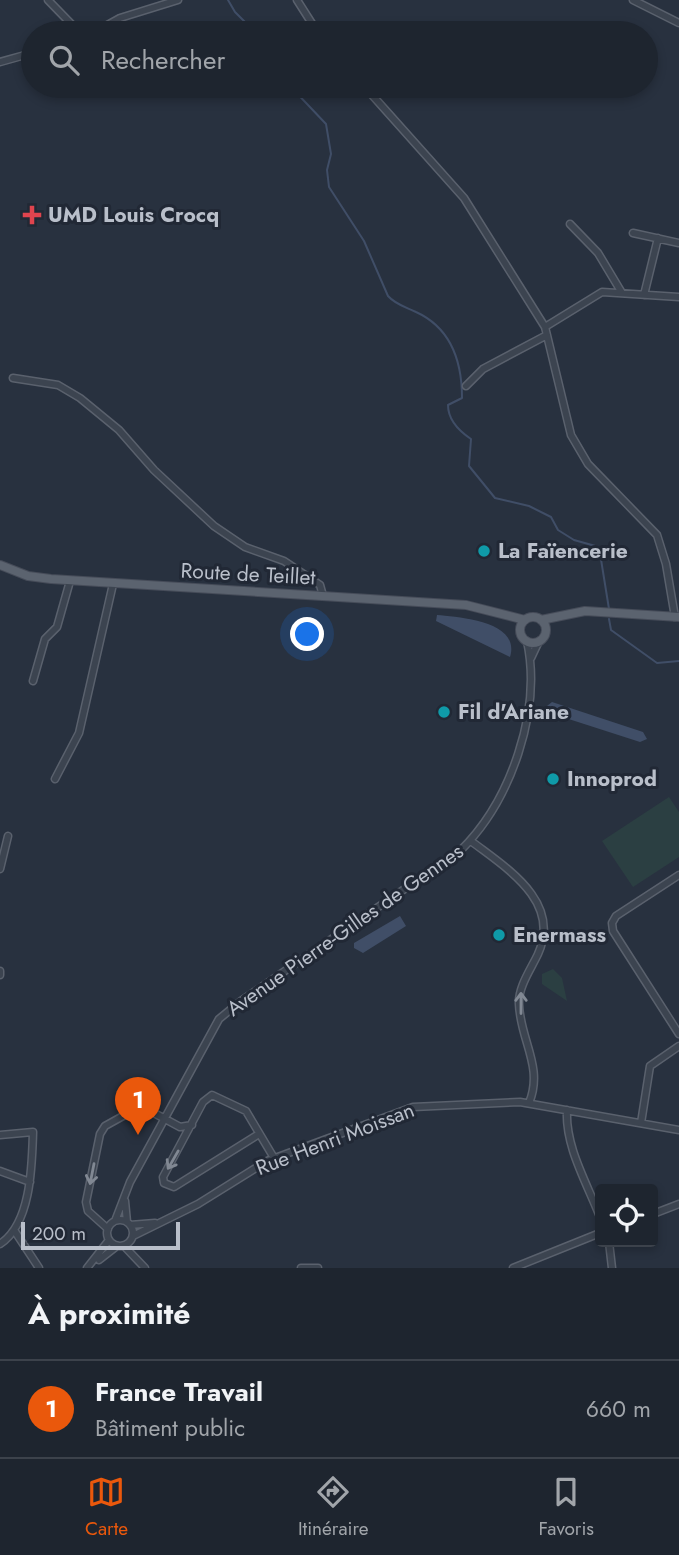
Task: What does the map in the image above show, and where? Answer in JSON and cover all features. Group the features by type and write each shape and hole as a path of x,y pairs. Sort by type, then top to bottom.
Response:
{"main road":[{"name":"Route de Teillet","path":"0,565 28,576 70,581 466,605 525,620"},
{"path":"568,614 545,631 539,641 527,642 520,630 525,620 531,617 541,620 568,614 585,611 677,617"},
{"name":"Route de Teillet","path":"496,612 520,630"},
{"path":"541,620 545,631"}],"street":[{"path":"48,0 68,21"},
{"path":"115,21 178,0"},
{"path":"297,0 310,21"},
{"path":"633,0 679,23"},
{"path":"0,62 21,56"},
{"path":"376,98 430,156 464,198 545,327 571,435 588,464 657,535 677,617"},
{"path":"570,224 598,253 622,293"},
{"path":"633,233 679,243"},
{"path":"644,295 658,238"},
{"path":"545,327 602,292 679,297"},
{"path":"466,386 483,369 547,335"},
{"path":"13,378 58,384 98,411 214,526 245,547 284,561 320,586 323,596"},
{"path":"33,681 45,639 57,627 70,581"},
{"path":"55,779 79,733 113,584"},
{"name":"Avenue Pierre-Gilles de Gennes","path":"531,658 539,641"},
{"name":"Avenue Pierre-Gilles de Gennes","path":"115,1221 126,1192 164,1118 219,1019 471,841 512,773 520,752 527,719 531,658 527,642"},
{"path":"0,869 8,836"},
{"path":"471,841 520,880 534,895 543,925 540,948 519,998 536,1085 528,1103"},
{"path":"679,875 616,916 612,923 614,933 679,1034"},
{"path":"641,1124 650,1066 679,1046"},
{"path":"260,1134 174,1187 168,1186 163,1178 203,1102 212,1095 246,1111 260,1134 274,1158"},
{"name":"Rue Henri Moissan","path":"132,1238 170,1220 274,1158 413,1107 507,1101 679,1130"},
{"path":"88,1268 109,1240 108,1229 88,1211 86,1202 100,1134 105,1126 133,1108 141,1106 180,1127 185,1139"},
{"path":"567,1110 566,1127 595,1204"},
{"path":"180,1127 192,1125"},
{"path":"0,1135 33,1132 30,1182 11,1237 0,1244"},
{"path":"0,1171 30,1182"},
{"name":"Avenue Pierre-Gilles de Gennes","path":"126,1192 128,1223"},
{"path":"658,1212 679,1204"},
{"name":"Rue Henri Moissan","path":"128,1223 170,1220"},
{"path":"108,1229 115,1221 128,1223 143,1265"},
{"path":"14,1230 39,1268"},
{"path":"513,1268 595,1235"},
{"path":"88,1268 132,1238"},
{"path":"109,1240 121,1246 143,1265"},
{"path":"609,1247 611,1268"},
{"path":"301,1268 318,1268"}],"green space":[{"path":"669,797 679,812 679,857 633,887 602,841"},
{"path":"553,969 562,978 567,1001 542,984 542,974"}],"water":[{"path":"437,615 459,617 498,628 511,645 510,657 436,621"},
{"path":"552,702 643,732 647,739 640,742 550,713 547,706"},
{"path":"400,916 406,926 363,953 354,948 354,943"}],"waterway":[{"path":"228,0 244,21"},
{"path":"301,98 326,124 331,154 327,170 329,187 364,241 388,296 428,319 438,327 452,347 460,372 462,398 448,405 448,410 455,425 471,439 469,466 495,498 529,506 551,517 558,530 574,540 599,547 609,609"},
{"path":"609,619 611,630 657,663 679,661"}],"place":[{"name":"UMD Louis Crocq","path":"32,215"},
{"name":"La Faïencerie","path":"484,551"},
{"name":"Fil d'Ariane","path":"444,712"},
{"name":"Innoprod","path":"553,779"},
{"name":"Enermass","path":"499,935"},
{"name":"France Travail","path":"138,1135"}]}
